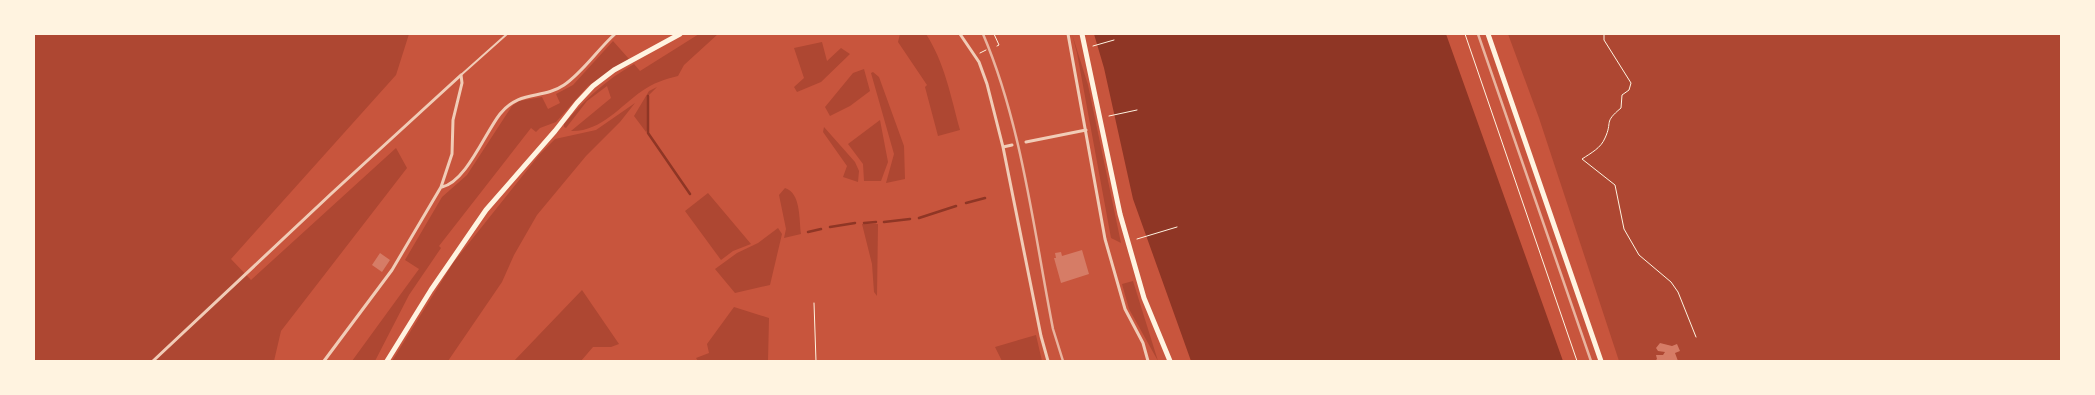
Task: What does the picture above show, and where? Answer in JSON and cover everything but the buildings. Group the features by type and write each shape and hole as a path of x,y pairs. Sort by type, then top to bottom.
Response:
{"main road":[{"path":"387,361 431,290 486,210 582,98 614,70 680,34"},
{"path":"1082,34 1120,214 1144,298 1170,361"},
{"path":"1488,34 1601,361"}],"street":[{"path":"441,187 450,184 463,171 494,122 509,104 518,98 552,90 566,84 615,34"},
{"path":"960,34 975,55 987,84 1003,147 1026,264 1048,361"},
{"path":"1068,34 1107,244 1125,309 1143,343 1148,361"},
{"path":"324,361 392,270 441,187 452,154 453,120 462,83 461,75"},
{"path":"153,361 461,75"},
{"path":"1026,142 1086,130"},
{"path":"1003,147 1012,145"}],"lane":[{"path":"461,75 507,34"}],"path":[{"path":"994,34 999,45 997,46"},
{"path":"1465,34 1577,361"},
{"path":"1604,34 1604,40 1631,83 1629,90 1622,95 1621,108 1610,118 1606,137 1598,148 1582,159 1615,185 1624,229 1639,255 1671,282 1678,292 1696,337"},
{"path":"1093,46 1114,40"},
{"path":"975,55 986,50"},
{"path":"1109,116 1138,110"},
{"path":"1137,239 1177,227"},
{"path":"814,303 816,361"}],"shaded area":[{"path":"34,34 409,34 396,75 231,259 251,280 396,148 407,168 281,331 274,361 34,361"},
{"path":"699,34 718,34 684,65 678,76 646,88 601,123 582,130 571,131 611,98 607,86 587,101 566,128 564,127 564,124 580,106 614,77 634,64 640,71"},
{"path":"900,34 926,34 933,45 943,69 960,130 938,136 925,87 927,85 898,42"},
{"path":"1072,34 1088,85 1121,243 1111,238"},
{"path":"1094,34 1446,34 1563,361 1191,361 1133,199 1104,68"},
{"path":"1508,34 2061,34 2061,361 1619,361 1539,118"},
{"path":"613,41 629,59 588,86 556,122 540,128 536,132 531,128 439,246 441,248 409,295 375,361 352,361 419,269 405,260 442,197 467,175 512,106 519,101 542,97 548,109 560,103 556,94 573,85"},
{"path":"822,42 827,61 841,48 850,54 821,82 797,92 794,87 804,78 794,48"},
{"path":"864,69 870,91 850,106 830,116 825,107 853,73"},
{"path":"873,72 879,77 904,146 905,179 886,183 894,154 871,73"},
{"path":"657,87 648,96 648,128 646,132 634,116 649,91"},
{"path":"635,103 620,122 586,156 537,215 514,255 502,282 448,361 392,361 453,263 540,154 555,139 596,130"},
{"path":"880,120 888,162 881,181 864,181 863,164 848,144"},
{"path":"824,127 855,162 859,171 858,182 843,177 847,166 823,132"},
{"path":"785,188 794,195 797,201 801,234 784,238 786,229 779,195"},
{"path":"708,193 751,244 733,251 721,260 685,211"},
{"path":"862,224 878,224 877,296 874,292 872,264"},
{"path":"778,228 782,234 770,285 735,293 715,269 737,253 758,243"},
{"path":"1133,281 1158,361 1129,309 1122,284"},
{"path":"582,290 619,344 611,347 593,347 581,361 514,361"},
{"path":"734,307 769,318 768,361 698,361 696,358 709,353 707,344"},
{"path":"1036,335 1042,361 1002,361 995,347"}],"waterway":[{"path":"648,96 648,133 690,194"},
{"path":"966,203 985,198"},
{"path":"919,218 956,206"},
{"path":"884,222 910,219"},
{"path":"864,223 876,222"},
{"path":"830,227 855,223"},
{"path":"808,232 821,229"}],"railway":[{"path":"983,34 1008,105 1026,179 1053,329 1063,361"},
{"path":"1478,34 1591,361"}]}
